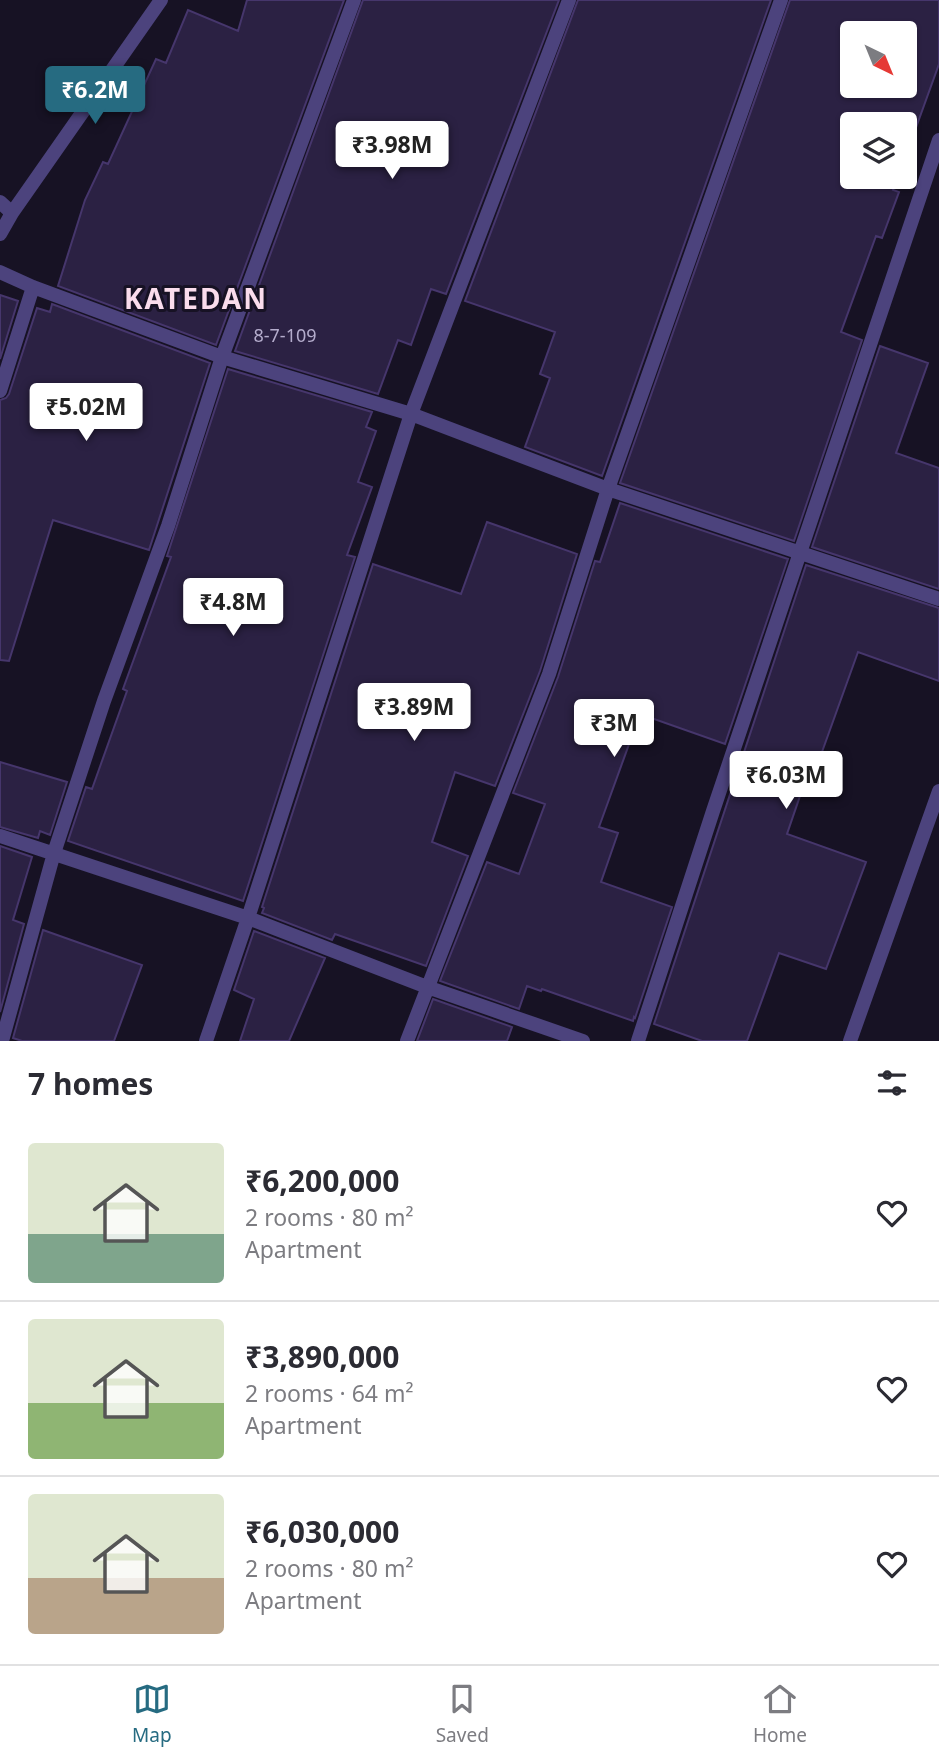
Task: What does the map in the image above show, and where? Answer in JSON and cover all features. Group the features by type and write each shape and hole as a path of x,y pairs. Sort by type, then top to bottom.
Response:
{"street":[{"path":"0,234 161,0"},
{"path":"2,1041 54,853 104,701 168,526 222,357 354,0"},
{"path":"206,1041 411,414 569,0"},
{"path":"407,1041 549,674 608,489 781,0"},
{"path":"638,1041 939,139"},
{"path":"0,202 12,213"},
{"path":"0,272 33,287 222,357 411,414 608,489 939,599"},
{"path":"0,391 33,287"},
{"path":"850,1041 939,791"},
{"path":"0,836 248,918 427,987 583,1041"}],"building":[{"path":"247,0 344,0 216,345 58,286 85,200 103,162 108,164 156,59 166,63 188,10 238,31"},
{"path":"363,0 559,0 446,294 431,289 411,345 398,340 378,394 235,351"},
{"path":"578,0 771,0 602,476 525,447 550,378 540,374 555,332 465,301"},
{"path":"790,0 939,0 939,64 917,125 917,112 840,112 840,189 893,189 899,192 882,238 876,236 841,332 862,340 794,541 620,483"},
{"path":"0,295 18,301 0,359"},
{"path":"52,304 210,363 149,550 53,520 9,661 0,660 0,400 9,394 37,308 50,312"},
{"path":"880,346 928,363 896,453 939,468 939,589 812,547"},
{"path":"228,369 372,412 366,427 376,431 358,482 372,487 347,555 355,557 243,901 68,841 86,787 92,789 127,691 123,689 171,557 167,556"},
{"path":"620,503 788,559 725,744 640,714 599,827 618,833 601,882 672,907 633,1021 542,989 541,991 527,986 519,1009 440,981 487,862 519,874 545,804 513,793 558,677 595,561 600,562"},
{"path":"487,522 577,554 540,671 495,786 455,772 432,842 468,856 426,966 335,934 332,940 262,913 373,564 461,594"},
{"path":"806,565 939,608 939,681 858,652 818,763 812,761 787,834 866,862 826,969 779,953 747,1041 702,1041 654,1024"},
{"path":"0,762 67,782 50,835 40,831 38,838 0,827"},
{"path":"0,846 32,857 13,920 24,924 0,1012"},
{"path":"43,930 142,965 114,1041 22,1041 13,1038"},
{"path":"254,931 325,958 289,1041 240,1041 254,999 234,990"},
{"path":"433,999 512,1027 507,1041 417,1041"}],"district":[{"name":"KATEDAN","path":"196,299"}]}
